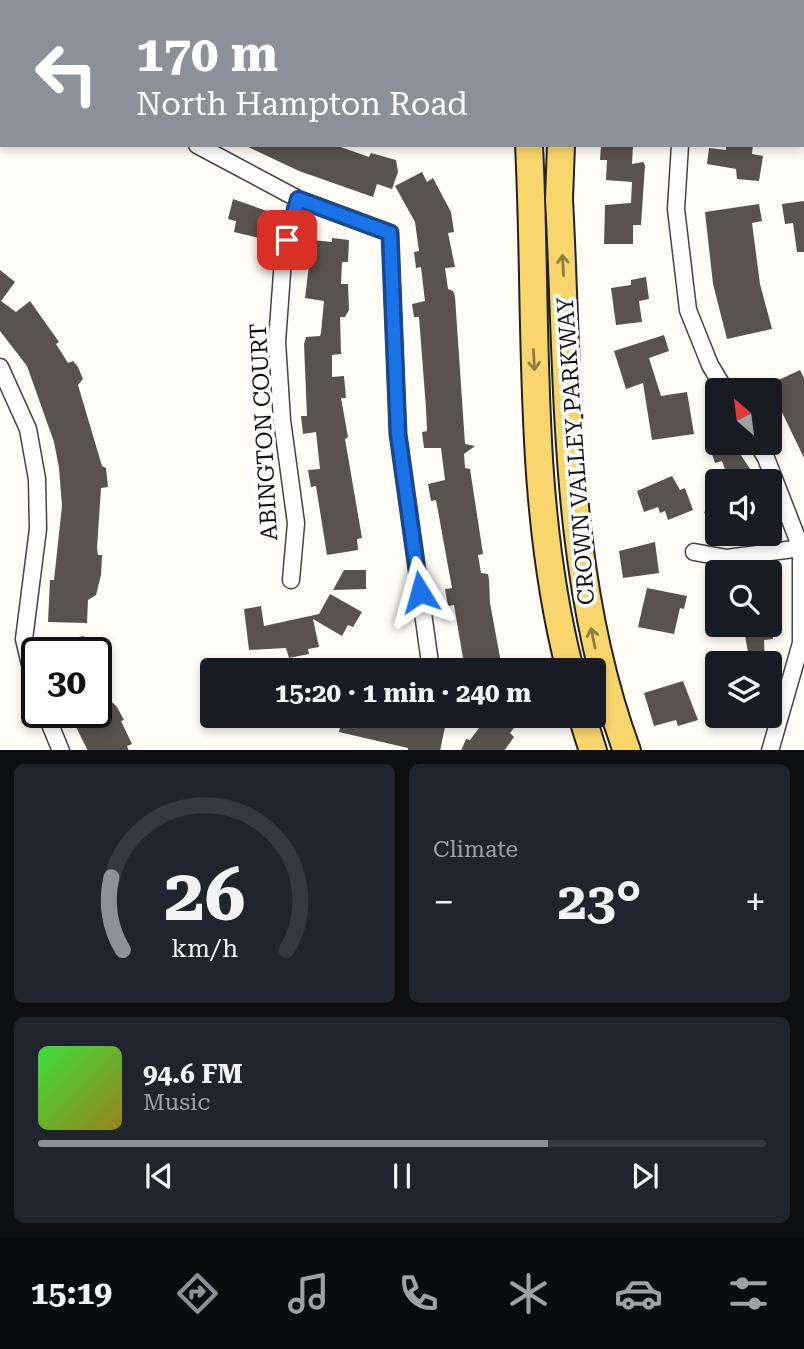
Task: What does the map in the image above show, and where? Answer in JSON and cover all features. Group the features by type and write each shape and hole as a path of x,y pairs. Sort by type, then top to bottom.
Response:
{"main road":[{"name":"CROWN VALLEY PARKWAY","path":"529,147 533,347 542,517 556,617 567,658"},
{"path":"545,147 548,195 559,199"},
{"name":"CROWN VALLEY PARKWAY","path":"561,147 559,199 578,545 600,672 626,750"},
{"path":"586,728 593,750"}],"street":[{"path":"201,147 298,199 390,233 398,434 429,658"},
{"path":"680,147 676,209 688,310 718,378"},
{"name":"ABINGTON COURT","path":"290,580 296,523 282,420 277,342 283,259 298,199"},
{"path":"0,367 28,429 37,479 38,529 24,637"},
{"path":"764,455 801,548 802,643 770,750"},
{"path":"694,552 727,558 801,548"},
{"path":"52,728 61,750"}],"building":[{"path":"248,147 341,147 369,157 371,153 396,160 398,172 392,189 377,184 373,197 299,171"},
{"path":"601,147 633,147 632,164 643,162 645,165 641,225 633,225 633,244 604,244 605,205 631,203 632,182 606,180 607,160 600,160"},
{"path":"726,147 753,147 752,154 763,156 759,181 737,179 736,169 707,164 709,148 726,150"},
{"path":"422,172 427,182 433,178 451,212 454,232 448,233 455,267 445,268 448,289 453,291 455,297 465,444 475,446 464,454 465,468 470,469 483,554 478,555 481,573 488,574 490,603 500,658 463,658 454,605 448,606 445,589 452,588 436,500 431,501 428,484 445,480 441,448 424,448 422,432 427,431 419,317 414,317 412,304 425,301 421,267 416,268 414,252 419,251 415,222 395,186"},
{"path":"233,199 267,211 259,238 234,232 236,221 228,219"},
{"path":"804,201 804,252 797,252 793,223 785,224 782,204"},
{"path":"759,204 762,221 752,223 760,284 772,329 727,339 713,284 705,212"},
{"path":"332,238 349,240 348,262 342,262 341,284 348,284 349,310 345,317 340,317 341,354 332,355 332,377 344,376 346,398 341,398 348,437 345,439 362,538 357,539 358,550 327,555 316,486 311,487 308,470 320,469 316,432 303,434 301,416 307,416 304,344 306,337 320,336 324,301 305,298 312,240 332,242"},
{"path":"0,270 15,282 1,301 16,312 30,301 59,342 56,344 68,363 73,361 78,367 83,379 78,385 102,466 106,468 108,487 101,488 97,548 98,555 102,555 101,575 96,595 88,600 87,623 48,622 50,580 54,580 62,506 59,468 54,442 27,366 0,331"},
{"path":"646,277 649,299 639,301 642,322 616,325 611,288 631,285 631,280"},
{"path":"664,335 669,351 649,358 661,396 687,392 694,434 652,440 643,383 626,389 614,351"},
{"path":"800,370 804,378 804,458 782,412 782,378"},
{"path":"712,455 741,455 750,469 725,469 722,461 715,463"},
{"path":"672,476 680,490 685,488 693,510 668,520 665,511 660,513 658,507 644,512 637,491"},
{"path":"655,542 659,573 623,578 619,551"},
{"path":"344,570 366,570 366,589 333,590"},
{"path":"647,588 687,596 684,609 680,608 674,634 638,627"},
{"path":"330,594 362,612 353,627 348,625 342,636 313,619 319,647 308,649 309,654 289,658 286,648 249,650 244,609 261,606 264,626 319,614"},
{"path":"745,637 773,637 764,640 764,651 748,651"},
{"path":"683,681 698,720 678,726 676,720 654,726 644,693"},
{"path":"112,702 124,720 121,721 132,744 127,746 129,750 88,750 76,728 112,728"},
{"path":"340,728 445,728 440,750 408,748 339,732"},
{"path":"479,728 514,728 510,733 514,737 505,750 461,750 466,739 470,740"}],"route":[{"path":"287,240 298,199 390,233 398,434 420,592"}]}
